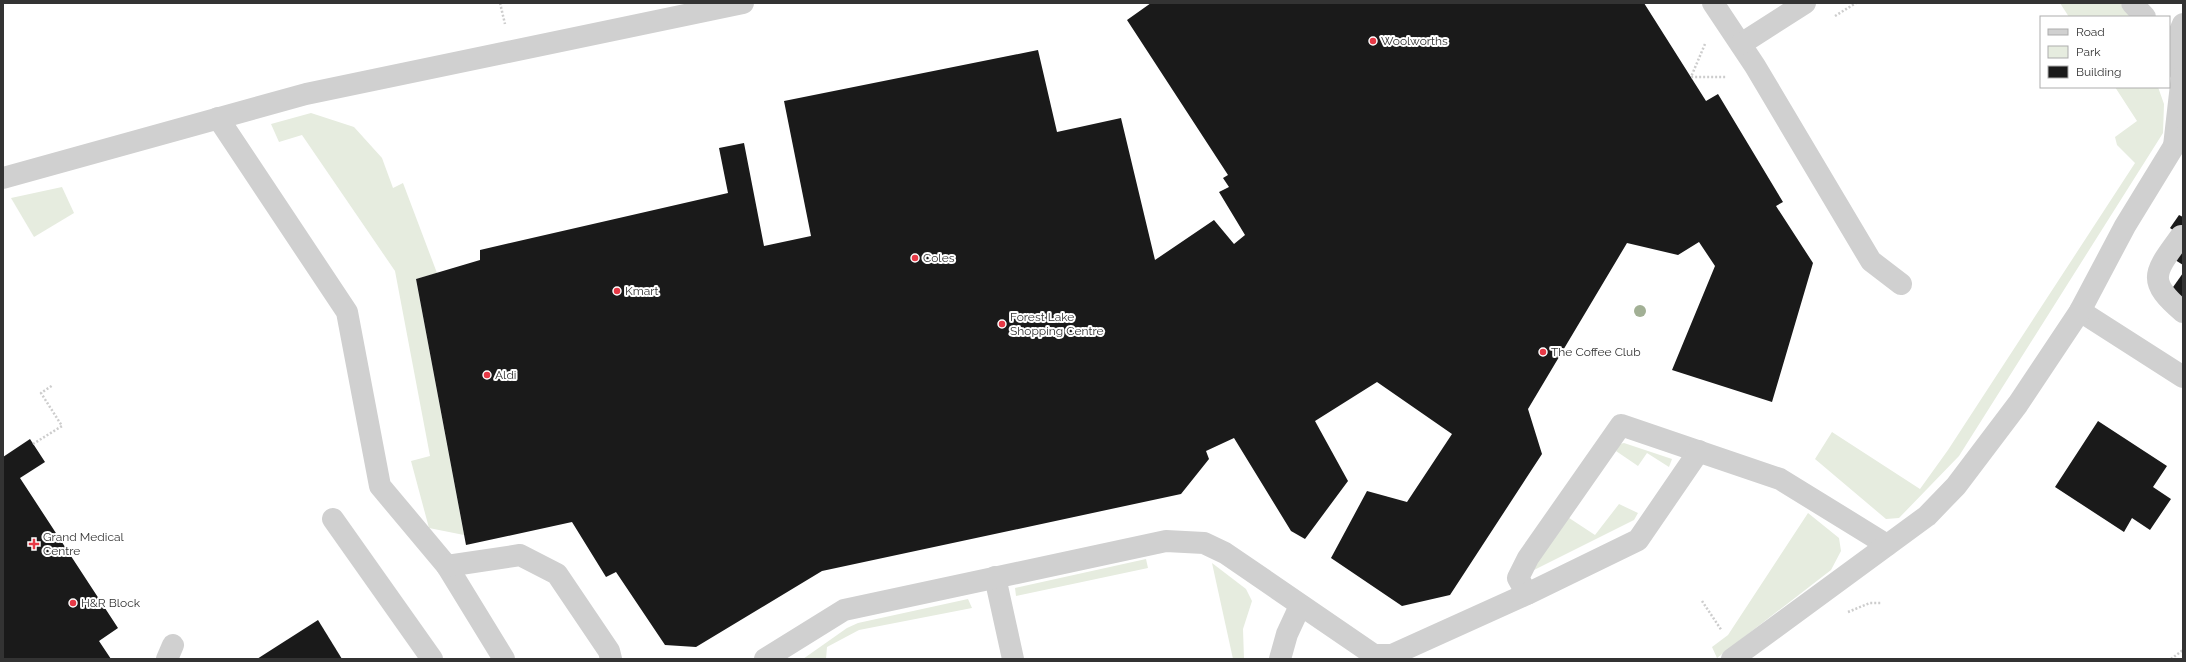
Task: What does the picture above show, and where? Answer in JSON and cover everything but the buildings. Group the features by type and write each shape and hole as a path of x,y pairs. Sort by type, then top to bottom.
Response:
{"lane":[{"path":"3,178 306,94 743,3"},
{"path":"1714,3 1741,44 1871,261 1901,284"},
{"path":"1741,44 1805,3"},
{"path":"2132,3 2144,16"},
{"path":"1732,659 1927,516 1956,486 2018,404 2080,311 2125,226 2179,141 2183,77 2172,50 2183,24"},
{"path":"218,118 347,312 380,486 447,566 504,659"},
{"path":"2181,236 2161,264 2157,277 2158,286 2165,297 2183,312"},
{"path":"2080,311 2183,377"},
{"path":"1527,594 1518,578 1528,558 1621,425 1780,479 1887,545"},
{"path":"764,659 844,610 1166,541 1204,543 1225,553 1300,606 1374,654 1382,656 1392,655 1527,594 1638,540 1699,451"},
{"path":"333,518 432,659"},
{"path":"447,566 520,554 557,574 609,651 611,659"},
{"path":"995,578 1013,659"},
{"path":"1280,659 1286,634 1300,606"}],"path":[{"path":"1835,16 1856,3"},
{"path":"1708,38 1691,77 1732,77"},
{"path":"34,444 62,426 42,393 53,385"},
{"path":"1702,601 1726,636"},
{"path":"1845,614 1858,606 1870,603 1882,603"},
{"path":"2171,659 2183,650"}],"green space":[{"path":"2060,3 2120,3 2130,16 2068,16"},
{"path":"2116,88 2158,88 2164,104 2163,133 1959,456 1899,518 1886,519 1815,459 1832,432 1920,489 1948,450 2135,163 2117,145 2115,137 2137,121"},
{"path":"311,113 354,127 382,158 393,188 403,183 437,273 416,279 464,535 429,528 411,461 430,456 395,271 302,135 279,142 271,124"},
{"path":"62,187 74,213 34,237 11,198"},
{"path":"1624,443 1672,459 1669,467 1647,453 1638,466 1616,451 1620,444"},
{"path":"1619,504 1638,513 1634,520 1518,578 1560,512 1595,535"},
{"path":"1808,513 1839,538 1841,551 1831,570 1717,658 1712,647 1728,635"},
{"path":"1146,559 1148,568 1016,596 1015,588"},
{"path":"1212,563 1246,589 1252,601 1243,629 1244,659 1233,659"},
{"path":"968,599 972,608 859,630 827,647 826,659 803,659 847,628 858,623"}],"place":[{"name":"Woolworths","path":"1373,41"},
{"name":"Coles","path":"915,258"},
{"name":"Kmart","path":"617,291"},
{"name":"Forest Lake Shopping Centre","path":"1002,324"},
{"name":"The Coffee Club","path":"1543,352"},
{"name":"Aldi","path":"487,375"},
{"name":"Grand Medical Centre","path":"34,544"},
{"name":"H&R Block","path":"73,603"}]}
